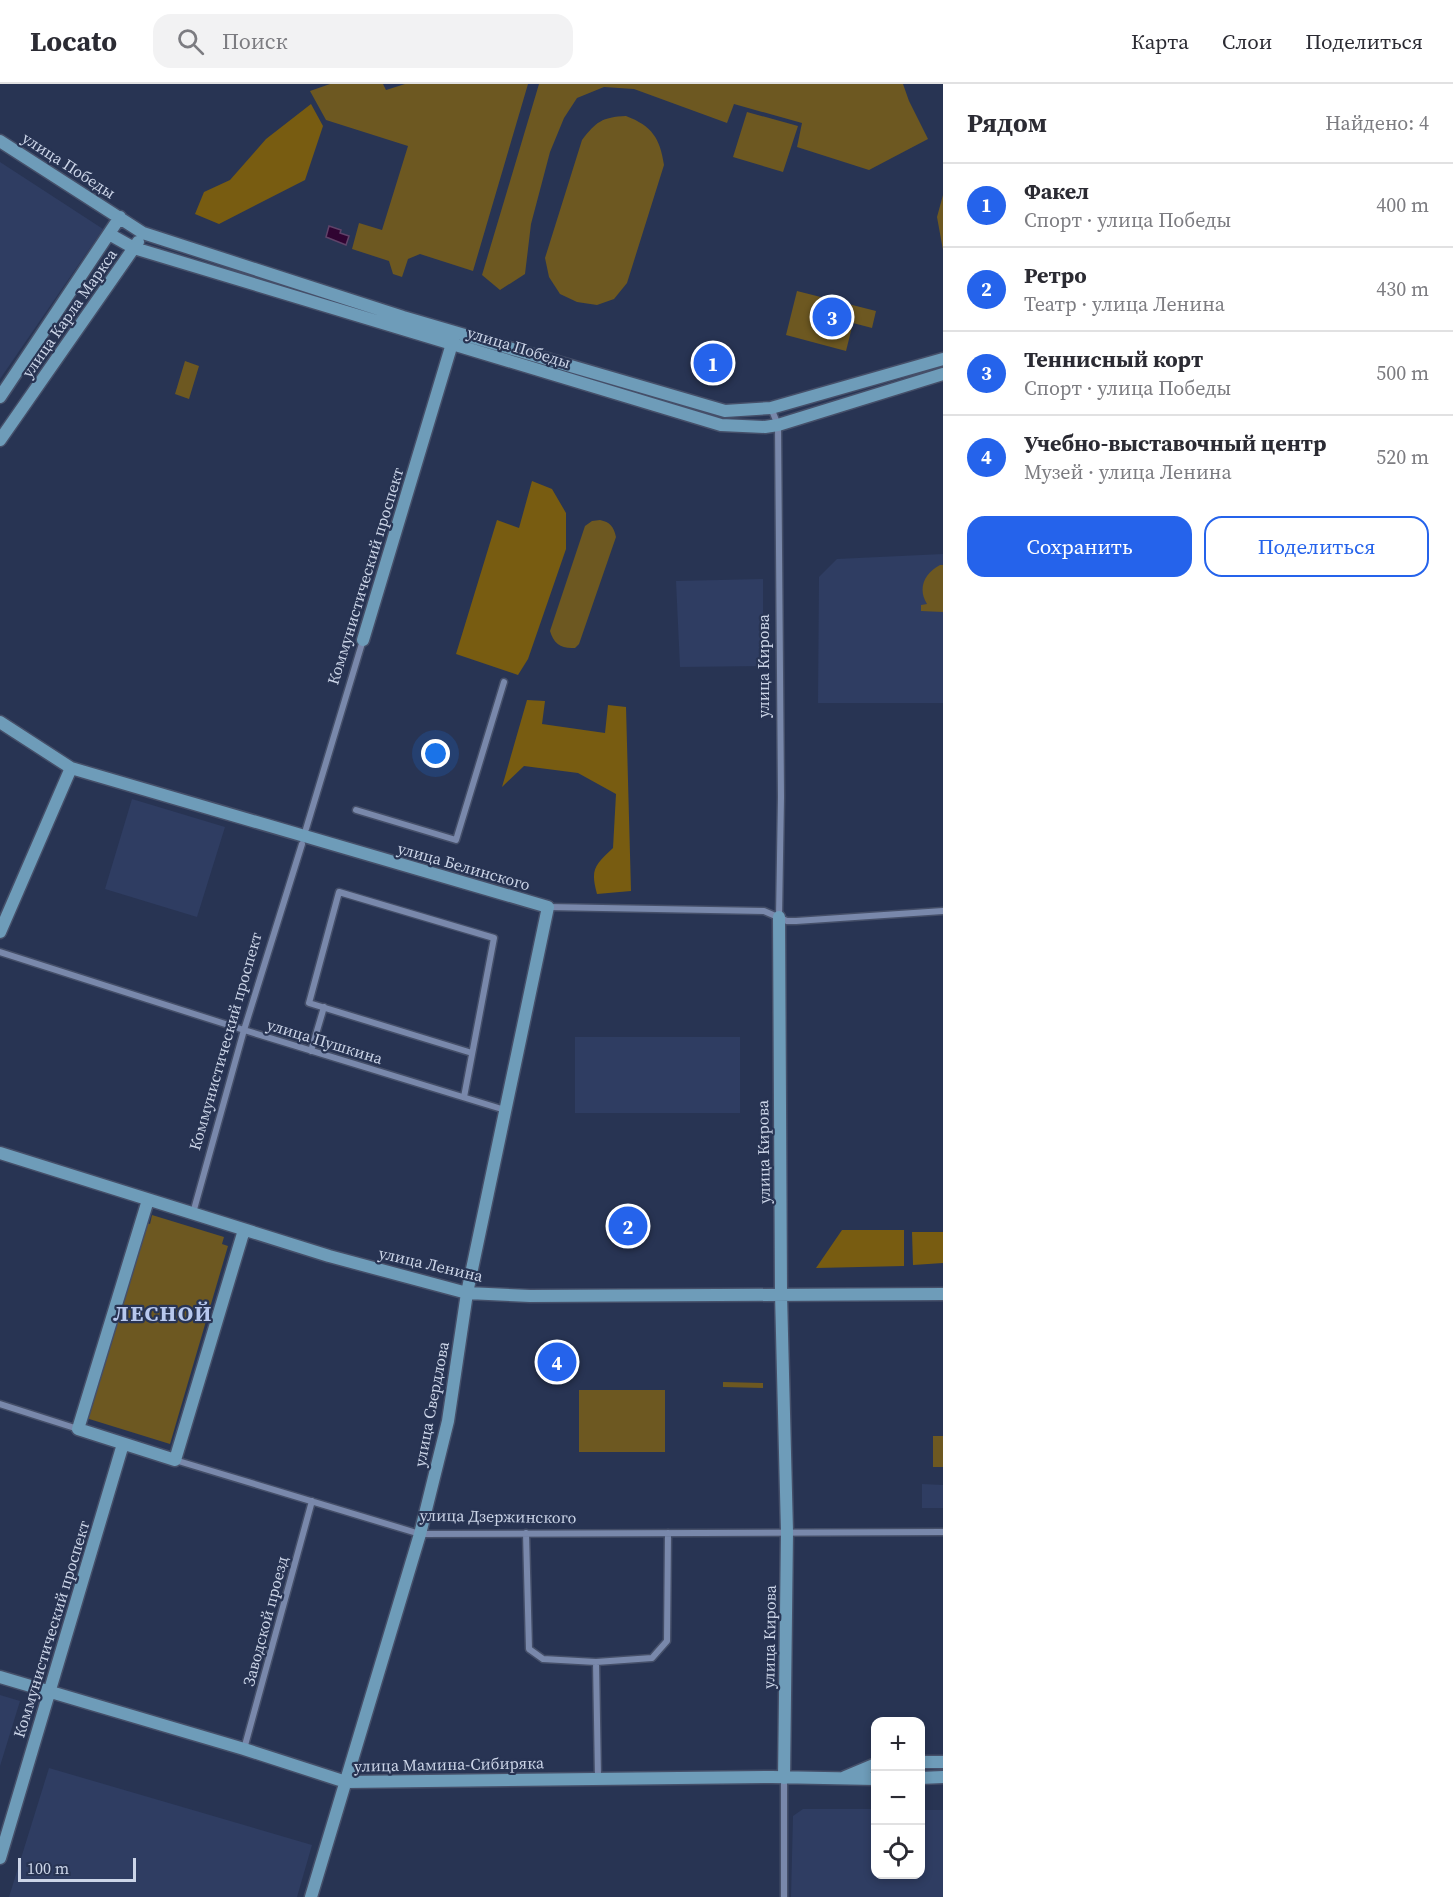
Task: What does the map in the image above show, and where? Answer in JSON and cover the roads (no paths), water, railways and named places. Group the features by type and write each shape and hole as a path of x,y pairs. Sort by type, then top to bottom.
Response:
{"street":[{"name":"улица Победы","path":"0,141 143,233 454,338 721,424 765,427 778,425 943,374"},
{"name":"улица Победы","path":"120,217 109,234 134,248 725,411 771,408 943,359"},
{"name":"улица Карла Маркса","path":"1,436 143,233"},
{"name":"улица Карла Маркса","path":"0,397 109,234"},
{"name":"Коммунистический проспект","path":"306,829 454,338"},
{"name":"улица Кирова","path":"771,408 778,425 781,1297 787,1532 784,1897"},
{"path":"356,810 456,840 504,682"},
{"name":"улица Белинского","path":"0,722 71,768 548,907 764,911 787,921 943,910"},
{"path":"0,932 71,768"},
{"name":"Коммунистический проспект","path":"193,1214 244,1030 302,844"},
{"path":"464,1097 494,938 339,892 309,1003 472,1053"},
{"name":"улица Свердлова","path":"311,1897 420,1534 448,1421 467,1295 548,907"},
{"name":"улица Пушкина","path":"0,952 311,1051 506,1110"},
{"path":"311,1051 324,1007"},
{"name":"улица Ленина","path":"0,1153 56,1173 328,1258 467,1295 781,1297 943,1294"},
{"path":"0,1159 56,1173"},
{"path":"78,1429 147,1202 244,1232 175,1460"},
{"path":"781,1297 943,1299"},
{"name":"улица Дзержинского","path":"0,1404 123,1444 420,1534 943,1532"},
{"name":"Коммунистический проспект","path":"0,1858 123,1444"},
{"name":"Заводской проезд","path":"244,1749 312,1501"},
{"path":"526,1533 530,1649 543,1659 596,1662 652,1658 667,1641 668,1533"},
{"path":"596,1662 598,1778"},
{"name":"улица Мамина-Сибиряка","path":"0,1677 244,1749 346,1782 598,1778 871,1779"},
{"path":"925,1762 943,1762"},
{"name":"улица Мамина-Сибиряка","path":"841,1779 871,1766"},
{"path":"925,1778 943,1778"}],"place":[{"name":"Теннисный корт","path":"832,317"},
{"name":"Факел","path":"713,363"},
{"name":"Ретро","path":"628,1226"},
{"name":"Учебно-выставочный центр","path":"557,1362"}],"district":[{"name":"ЛЕСНОЙ","path":"163,1313"}]}
